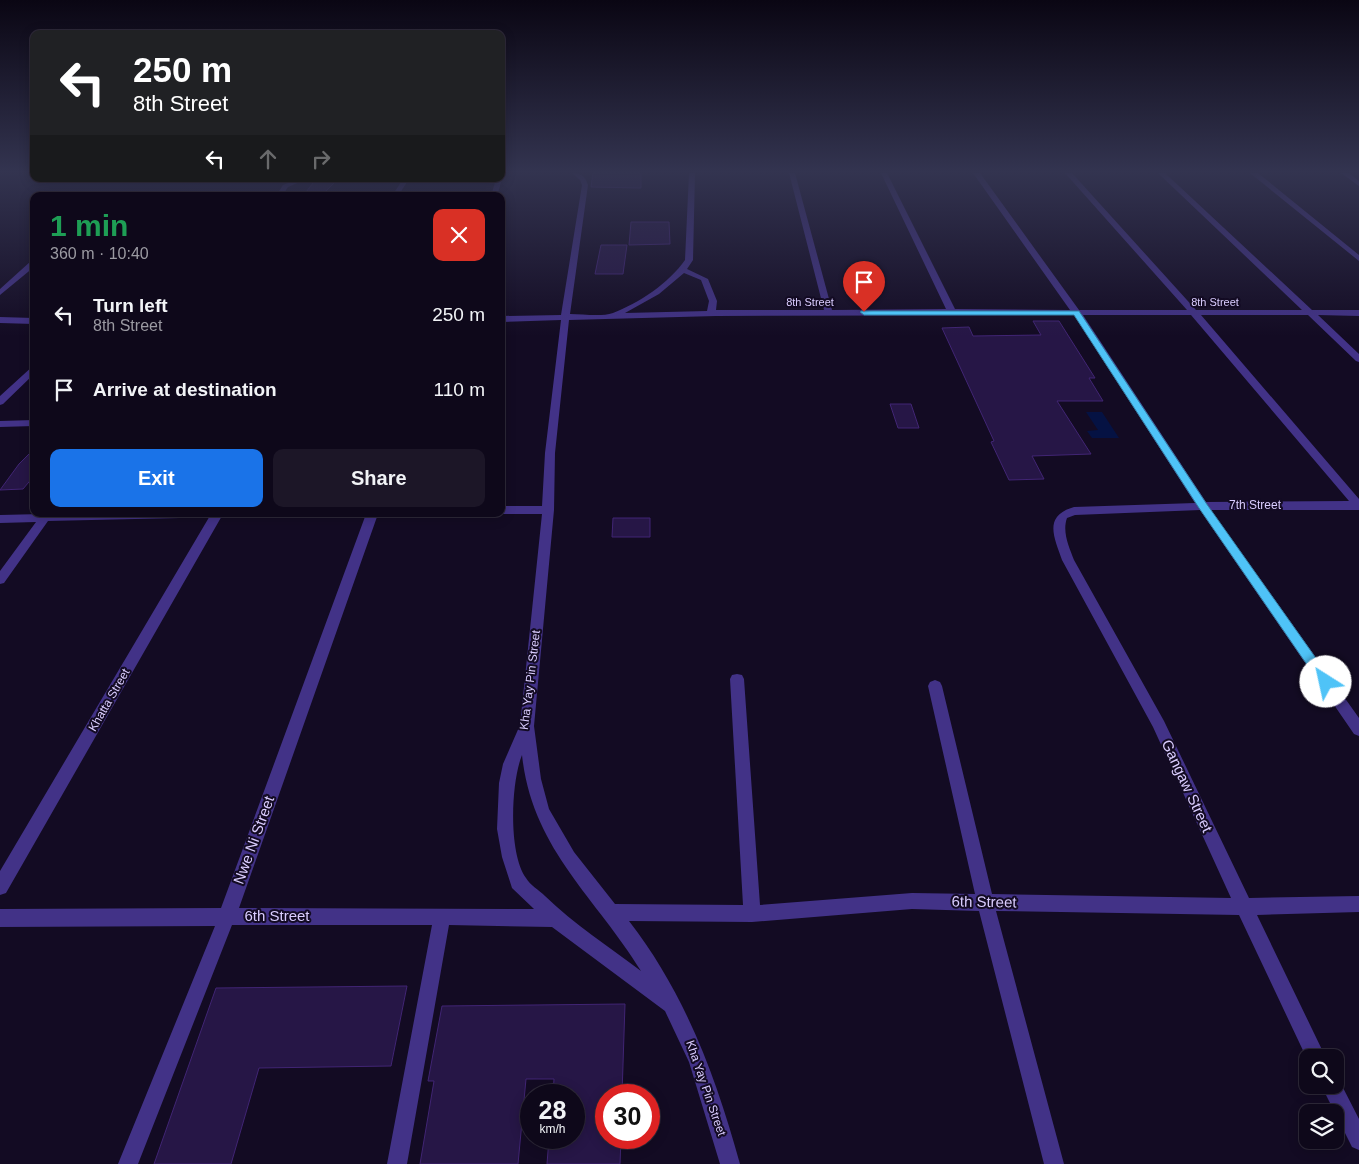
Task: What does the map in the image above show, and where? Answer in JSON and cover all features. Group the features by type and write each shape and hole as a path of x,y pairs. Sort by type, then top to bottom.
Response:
{"street":[{"name":"Kha Yay Pin Street","path":"578,227 564,318 550,452 548,510 527,726 511,764 507,783 505,829 510,857 518,882 555,918 672,1005 694,1049 714,1106 730,1164"},
{"path":"613,316 651,295 684,270 689,260 690,227"},
{"path":"806,227 829,313"},
{"path":"911,227 952,312"},
{"path":"1015,227 1077,313 1203,506 1359,730"},
{"path":"1117,227 1195,314 1359,505"},
{"path":"1220,227 1359,359"},
{"path":"1320,227 1359,259"},
{"path":"0,293 30,267"},
{"path":"684,270 704,279 713,301 711,314"},
{"name":"8th Street","path":"505,319 711,314 952,312 1359,313"},
{"path":"0,320 30,321"},
{"path":"0,402 30,372"},
{"path":"0,424 30,423"},
{"name":"7th Street","path":"1063,516 1074,511 1203,506 1359,505"},
{"path":"505,510 548,510"},
{"name":"Gangaw Street","path":"1063,516 1059,524 1068,560 1159,725 1243,907 1312,1049"},
{"path":"0,519 46,517"},
{"path":"0,580 46,517"},
{"name":"Khatta Street","path":"0,887 215,517"},
{"name":"Nwe Ni Street","path":"128,1164 227,917 371,517"},
{"path":"737,679 752,914"},
{"path":"935,686 985,902 1054,1164"},
{"path":"527,726 540,807 561,848 582,879 625,931 672,1005"},
{"name":"6th Street","path":"610,912 752,914 912,901 1243,907 1359,904"},
{"path":"397,1164 442,916"},
{"name":"6th Street","path":"0,918 442,916 555,918"},
{"path":"1335,1094 1359,1140"}],"shaded area":[{"path":"1086,412 1102,412 1119,438 1092,438 1087,431 1098,430"}],"building":[{"path":"631,227 669,227 670,244 629,245"},
{"path":"601,245 627,245 623,274 595,274"},
{"path":"1033,321 1059,321 1095,378 1089,378 1103,401 1057,401 1091,454 1032,456 1044,479 1009,480 991,442 994,441 942,328 969,327 973,336 1041,335"},
{"path":"890,404 911,404 919,428 898,428"},
{"path":"30,453 30,481 23,489 0,490 19,464"},
{"path":"613,518 650,518 650,537 612,537"},
{"path":"407,986 391,1066 259,1068 231,1164 154,1164 216,988"},
{"path":"625,1004 622,1084 595,1084 595,1149 621,1149 620,1164 547,1164 548,1149 585,1149 585,1084 554,1084 554,1079 526,1079 526,1084 520,1084 518,1164 420,1164 434,1081 428,1081 442,1006"}],"route":[{"path":"864,312 1077,313 1203,506 1326,682"}]}
